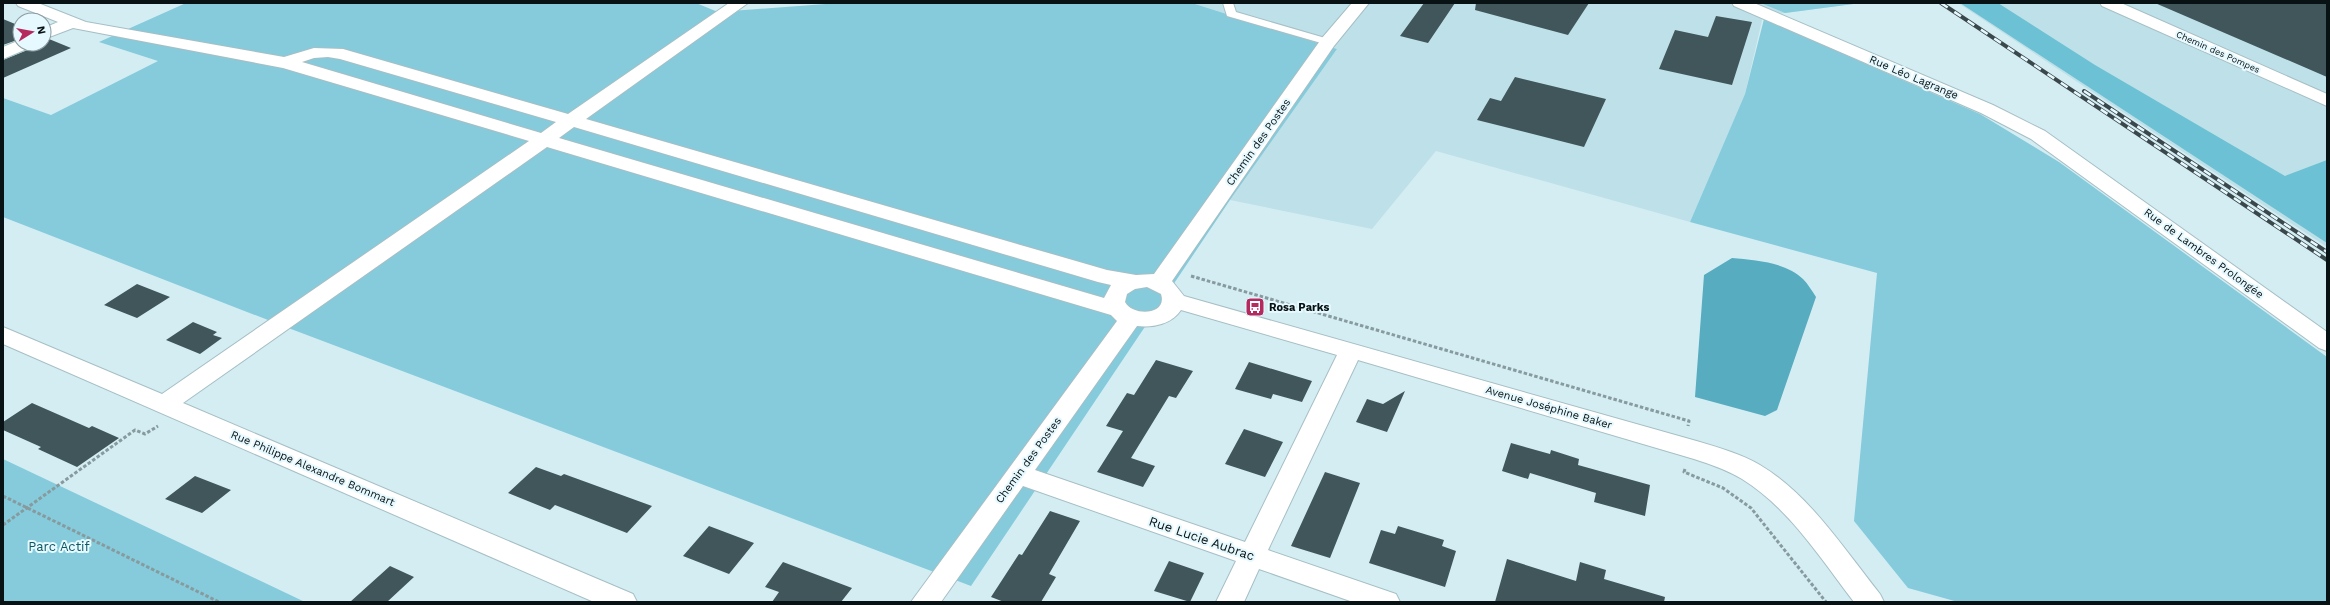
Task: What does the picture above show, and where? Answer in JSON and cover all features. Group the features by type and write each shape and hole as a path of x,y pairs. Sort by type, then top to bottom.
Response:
{"street":[{"path":"24,3 72,23 286,63 545,139 1125,314 1145,319 1159,316 1169,310 1167,292 1147,280 1133,281 1106,277 338,53 313,52 286,63"},
{"path":"172,407 570,121 740,3"},
{"name":"Chemin des Postes","path":"1167,292 1328,42 1361,3"},
{"name":"Rue Léo Lagrange","path":"1740,3 2002,115 2038,135 2080,164"},
{"name":"Chemin des Pompes","path":"2108,3 2327,101"},
{"path":"52,31 72,23"},
{"path":"3,54 12,50"},
{"name":"Rue de Lambres Prolongée","path":"2080,164 2327,343"},
{"path":"1125,314 1114,302 1115,294 1122,286 1133,281"},
{"name":"Avenue Joséphine Baker","path":"1167,292 1351,350 1700,451 1742,467 1765,481 1785,499 1870,602"},
{"name":"Chemin des Postes","path":"925,602 1018,474 1125,314"},
{"name":"Rue Philippe Alexandre Bommart","path":"3,335 623,602"},
{"path":"1230,602 1351,350"},
{"name":"Rue Lucie Aubrac","path":"1018,474 1386,602"}],"lane":[{"path":"1228,3 1231,14 1328,42"}],"path":[{"path":"3,525 135,430 145,434 172,407"},
{"path":"3,496 219,602"}],"shaded area":[{"path":"1192,3 1861,3 1763,16 1745,94 1690,222 1436,151 1372,229 1230,200 1337,49"},
{"path":"1958,3 2327,3 2327,247"},
{"path":"1960,3 1998,3 2095,65 2285,176 2327,160 2327,243"},
{"path":"1732,258 1769,263 1788,269 1803,279 1816,297 1777,410 1765,416 1695,397 1704,275"}],"green space":[{"path":"186,3 696,3 718,12 839,3 1192,3 1337,49 1230,200 971,586 291,329 3,217 3,98 51,115 158,61 99,42"},
{"path":"1761,3 1861,3 1785,13"},
{"path":"1764,19 1980,114 2059,162 2327,357 2327,602 1958,602 1908,588 1854,521 1877,273 1690,222 1745,94"},
{"name":"Parc Actif","path":"3,459 305,602 3,602"}],"building":[{"path":"1424,3 1455,3 1428,43 1400,36"},
{"path":"1476,3 1589,3 1568,35 1475,10"},
{"path":"2155,3 2327,3 2327,77"},
{"path":"1716,16 1752,22 1732,85 1659,69 1675,30 1708,37"},
{"path":"3,19 12,23 12,42 3,45"},
{"path":"52,40 71,48 3,78 3,60 23,52 52,52"},
{"path":"1515,77 1606,99 1584,147 1477,120 1490,98 1501,101"},
{"path":"137,284 170,297 137,318 104,305"},
{"path":"193,322 217,332 213,335 222,338 200,354 166,340"},
{"path":"1156,360 1193,371 1176,398 1169,396 1131,458 1155,466 1143,487 1097,472 1123,431 1106,426 1127,393 1134,395"},
{"path":"1249,362 1312,381 1302,402 1273,394 1271,399 1235,389"},
{"path":"1405,391 1387,432 1356,422 1367,399 1383,404"},
{"path":"32,403 89,428 92,426 119,438 77,467 38,449 41,447 3,430 3,422"},
{"path":"1244,429 1283,442 1265,477 1225,464"},
{"path":"1511,443 1550,454 1551,450 1579,459 1578,465 1650,485 1645,516 1594,502 1596,493 1530,473 1528,479 1502,471"},
{"path":"536,467 561,476 564,474 652,506 627,533 555,505 550,510 508,493"},
{"path":"1325,472 1360,483 1330,558 1291,546"},
{"path":"195,476 231,490 202,513 165,499"},
{"path":"1050,511 1080,521 1049,574 1056,577 1041,602 1004,602 991,597 1019,554 1022,555"},
{"path":"709,526 754,543 729,574 683,556"},
{"path":"1398,526 1444,540 1442,546 1456,551 1445,587 1369,563 1381,530 1395,534"},
{"path":"1507,559 1576,581 1580,562 1606,570 1604,579 1665,597 1664,602 1495,602"},
{"path":"1169,561 1204,573 1190,602 1154,591"},
{"path":"783,562 852,588 841,602 772,602 779,592 765,587"},
{"path":"390,566 414,577 387,602 350,602"}],"railway":[{"path":"1941,3 2327,260"},
{"path":"2084,91 2327,252"}],"place":[{"name":"Rosa Parks","path":"1255,307"}]}
